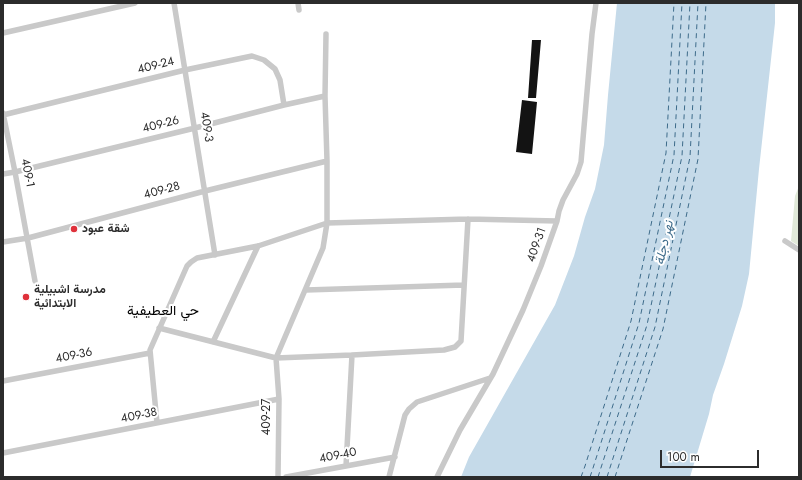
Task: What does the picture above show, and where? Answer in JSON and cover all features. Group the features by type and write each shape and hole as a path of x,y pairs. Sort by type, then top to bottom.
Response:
{"street":[{"path":"3,33 135,3"},
{"name":"409-3","path":"174,3 215,255"},
{"path":"298,3 299,10"},
{"name":"409-31","path":"437,477 460,430 490,378 524,310 557,221 563,200 577,174 580,162 596,3"},
{"path":"276,358 323,248 327,223 325,96 326,34"},
{"name":"409-24","path":"3,114 185,70 252,56 264,60 275,69 280,80 284,105"},
{"name":"409-26","path":"3,174 325,96"},
{"name":"409-1","path":"3,114 16,172 35,281"},
{"name":"409-28","path":"3,242 28,238 205,191 327,161"},
{"path":"159,328 276,358 444,350 455,347 461,341 468,219"},
{"path":"157,423 150,353 151,347 187,266 197,258 258,246 327,223 468,219 557,221"},
{"path":"785,241 799,250"},
{"path":"213,342 258,246"},
{"path":"306,290 464,285"},
{"name":"409-36","path":"3,381 150,353"},
{"path":"346,466 352,355"},
{"name":"409-27","path":"276,358 279,399 278,477"},
{"path":"389,477 405,415 409,408 417,402 490,378"},
{"name":"409-38","path":"3,454 279,399"},
{"name":"409-40","path":"286,477 395,457"}],"green space":[{"path":"799,186 799,246 791,241 795,196"}],"water":[{"name":"نهر دجلة","path":"617,3 775,3 775,23 749,274 742,306 713,395 709,414 690,477 461,477 469,457 555,305 574,256 595,189 604,145"}],"building":[{"path":"532,40 541,40 536,98 528,98"},
{"path":"522,100 537,102 532,154 516,152"}],"ferry route":[{"path":"581,477 631,321 666,153 674,3"},
{"path":"590,477 639,323 674,155 682,3"},
{"path":"598,477 647,325 682,156 690,3"},
{"path":"607,477 655,327 690,157 698,3"},
{"path":"615,477 663,329 698,159 706,3"}],"place":[{"name":"شقة عبود","path":"74,229"},
{"name":"مدرسة اشبيلية الابتدائية","path":"26,297"}],"district":[{"name":"حي العطيفية","path":"163,312"}]}
